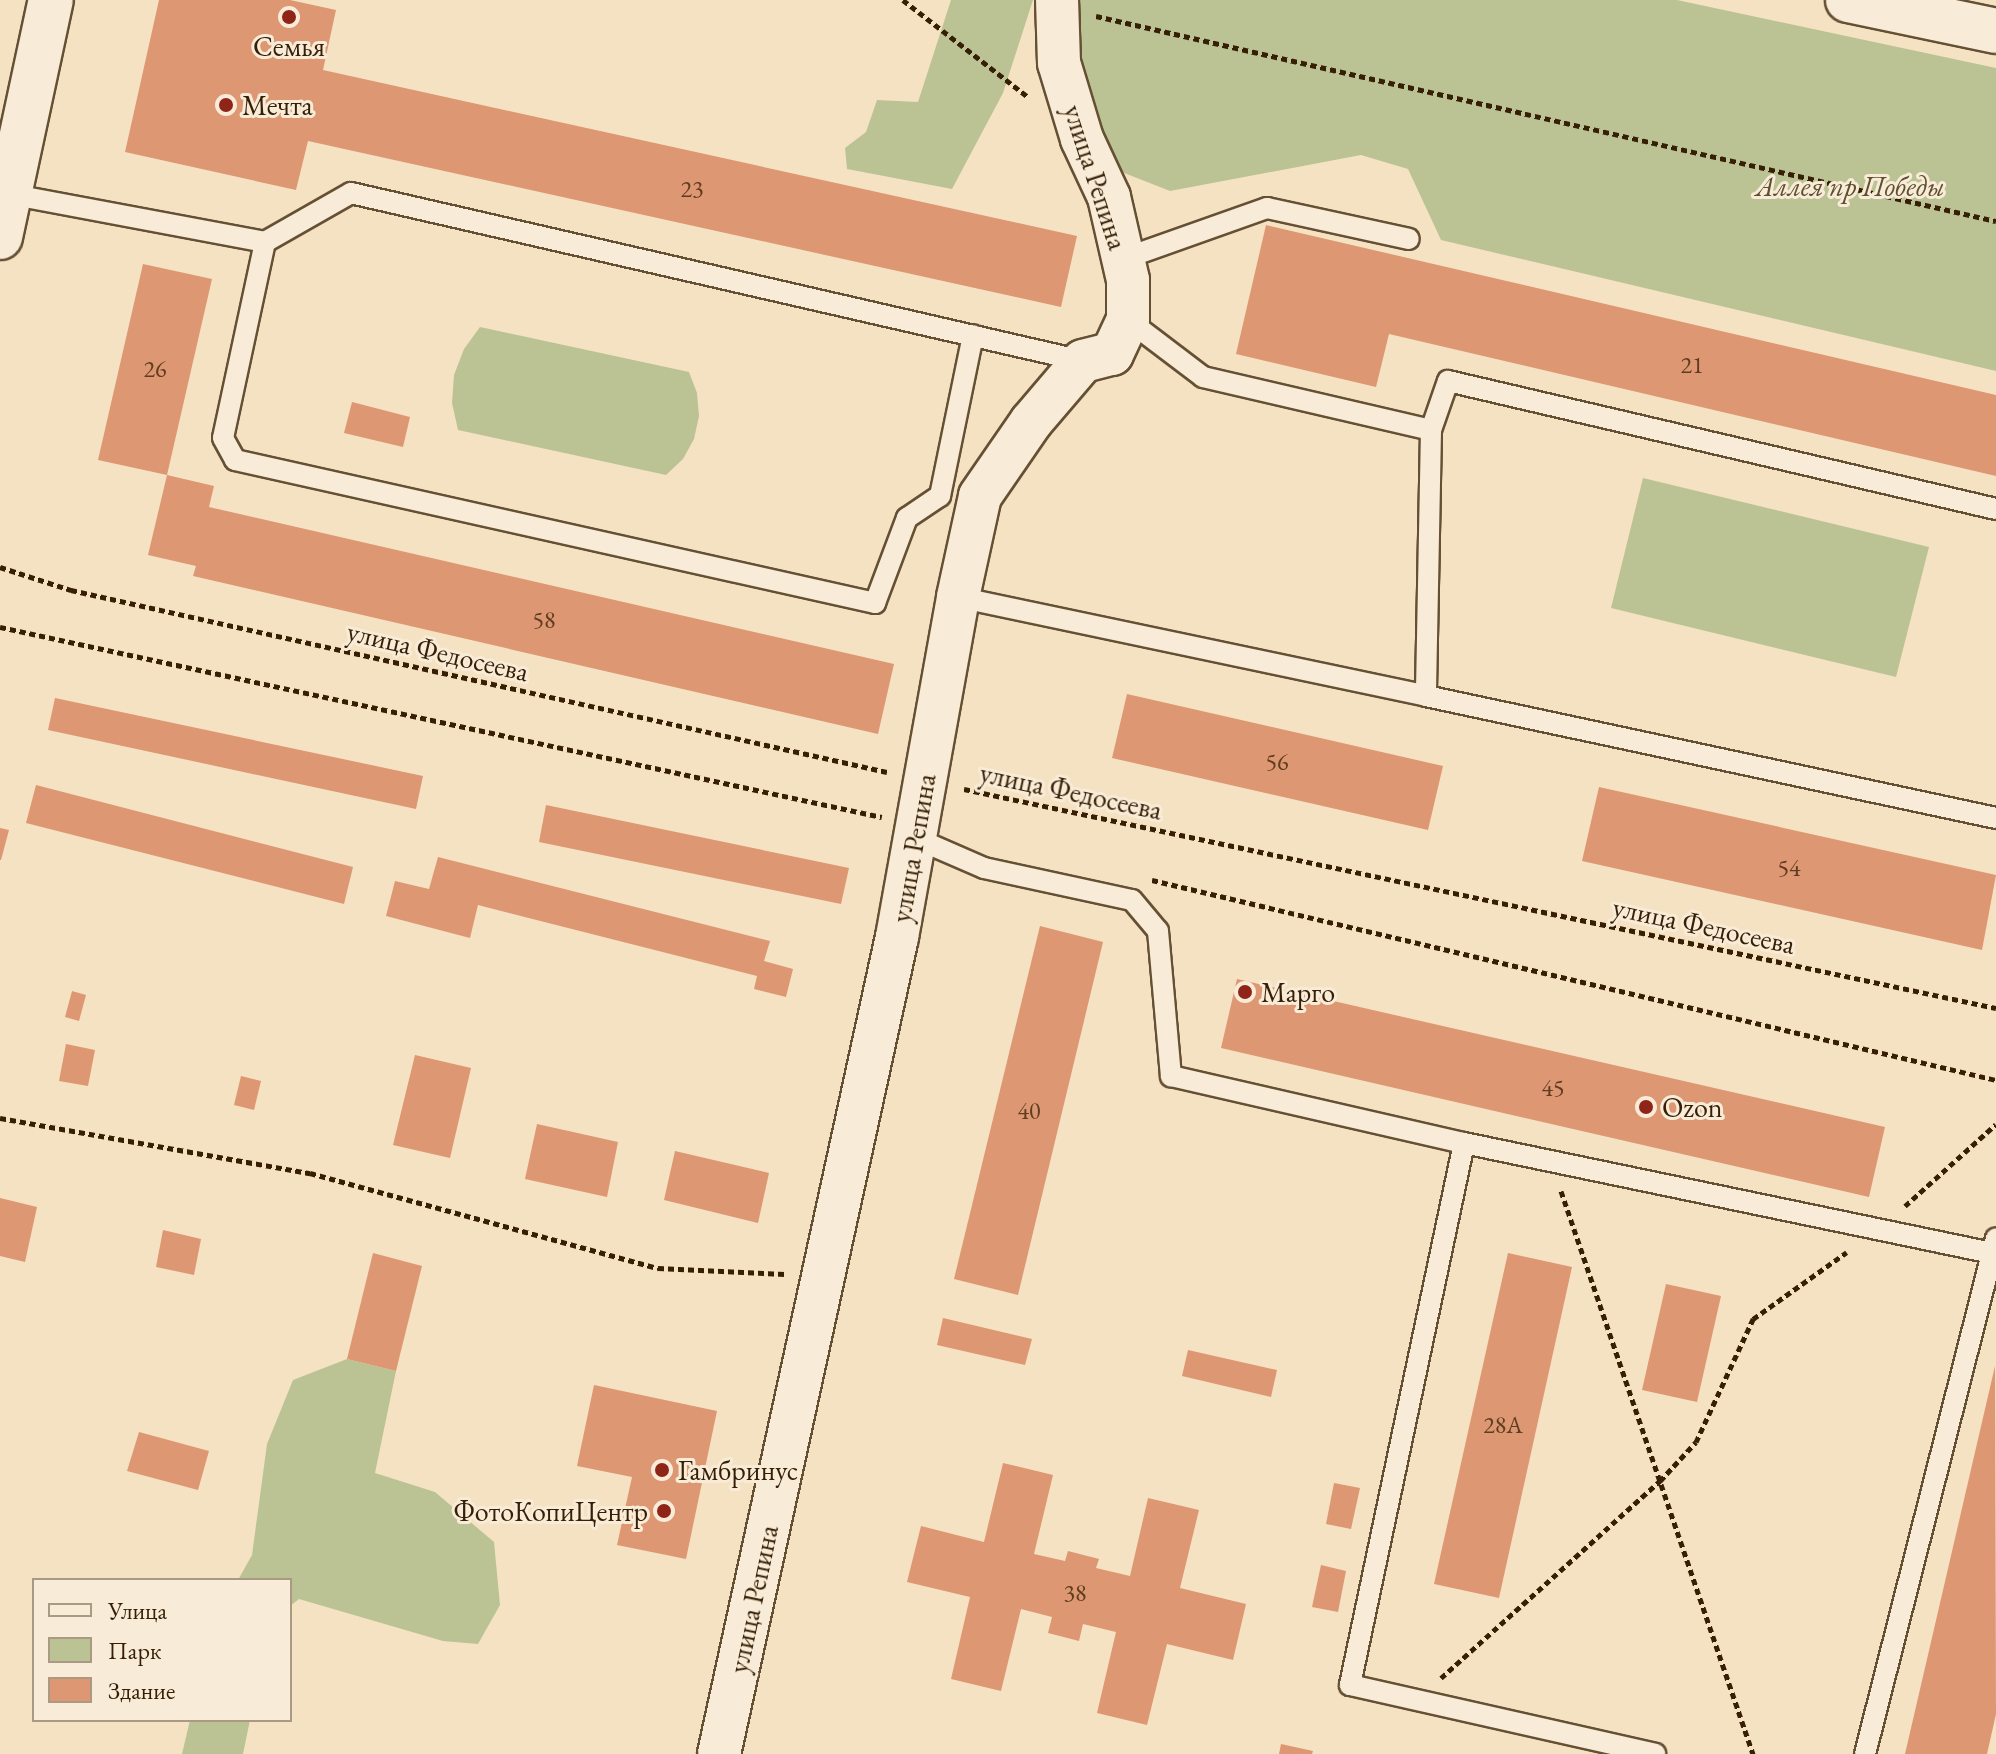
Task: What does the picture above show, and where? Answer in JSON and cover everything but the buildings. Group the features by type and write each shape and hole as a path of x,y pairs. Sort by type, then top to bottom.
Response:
{"street":[{"path":"0,237 9,194 12,133 51,0"},
{"path":"1848,0 1996,31"},
{"name":"улица Репина","path":"719,1754 915,838 958,597 980,496 1031,422 1083,361 1112,354 1128,320 1128,280 1109,197 1082,139 1059,63 1057,3"}],"lane":[{"path":"9,194 265,242 351,193 1083,361"},
{"path":"1123,259 1267,208 1409,239"},
{"path":"265,242 223,438 235,460 875,603 907,518 940,496 973,335"},
{"path":"1128,320 1203,377 1431,430"},
{"path":"1426,696 1431,430 1448,381 1996,509"},
{"path":"958,597 1996,818"},
{"path":"915,838 984,868 1132,900 1158,931 1171,1076 1464,1143 1878,1230 1994,1245 1865,1754"},
{"path":"1464,1143 1350,1685 1655,1754"}],"path":[{"path":"903,0 1035,102"},
{"path":"1057,3 1996,221"},
{"name":"улица Федосеева","path":"0,567 71,590 925,781 1996,1008"},
{"path":"0,1118 310,1173 658,1268 823,1276"},
{"path":"1416,1700 1660,1481 1696,1442 1753,1319 1878,1230 1996,1124"},
{"path":"1551,1161 1753,1754"}],"green space":[{"path":"951,0 1033,0 1003,93 952,189 847,169 845,148 866,132 877,100 918,102"},
{"name":"Аллея пр Победы","path":"1078,0 1677,0 1996,68 1996,371 1441,240 1408,169 1361,155 1170,191 1114,169 1078,73"},
{"path":"480,327 689,372 697,393 699,416 694,439 683,459 666,475 458,430 452,403 454,375 464,349"},
{"path":"1643,478 1929,547 1896,677 1611,608"},
{"path":"347,1359 396,1371 375,1473 435,1492 494,1542 500,1605 478,1644 443,1641 299,1599 292,1604 292,1578 239,1578 252,1555 267,1444 293,1380"},
{"path":"190,1722 250,1722 243,1754 182,1754"}],"place":[{"name":"Семья","path":"289,17"},
{"name":"Мечта","path":"226,105"},
{"name":"Марго","path":"1245,992"},
{"name":"Ozon","path":"1646,1107"},
{"name":"Гамбринус","path":"662,1470"},
{"name":"ФотоКопиЦентр","path":"664,1511"}]}
